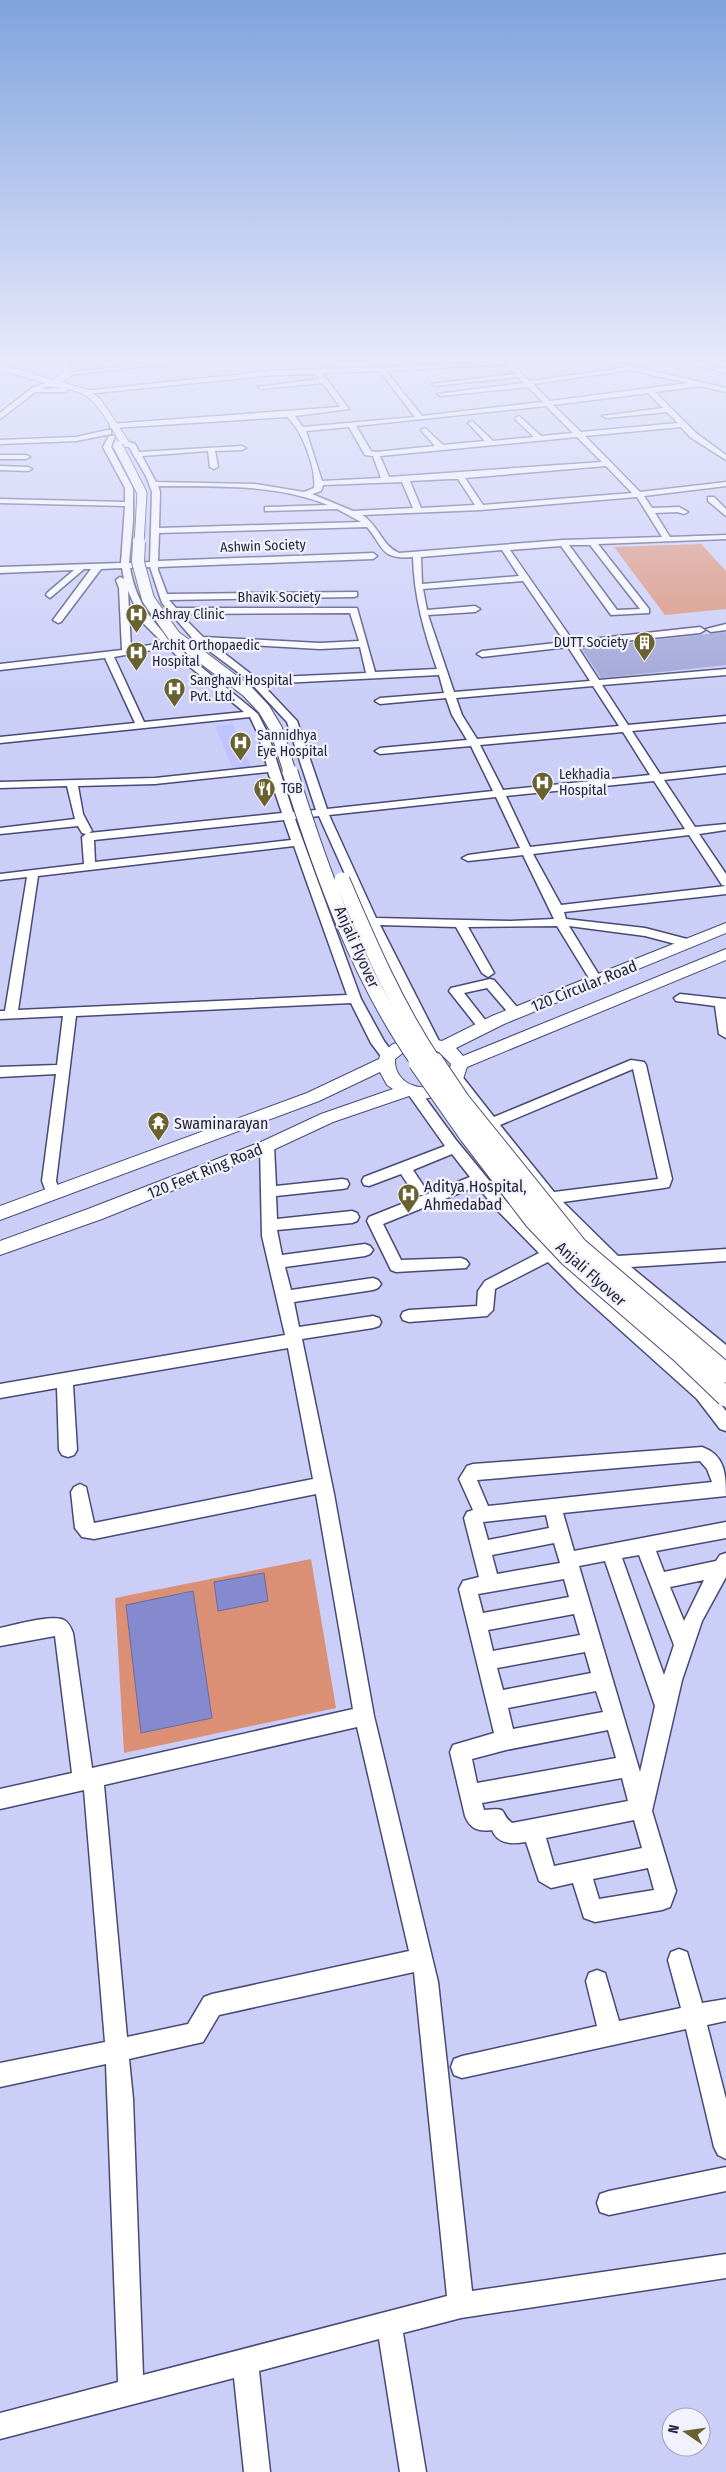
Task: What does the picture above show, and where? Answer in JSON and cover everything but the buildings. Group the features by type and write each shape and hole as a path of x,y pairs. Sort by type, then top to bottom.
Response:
{"main road":[{"name":"Anjali Flyover","path":"135,476 142,493 138,562 148,599 174,636 247,691 264,709 276,729 309,833 341,912 369,978 406,1045 458,1121 534,1220 569,1257 679,1352 726,1398"},
{"name":"Anjali Flyover","path":"144,476 150,493 147,562 156,598 184,633 257,688 274,707 283,721 287,728 311,809 382,972 414,1033 461,1102 551,1216 578,1247 691,1341 726,1374"},
{"name":"120 Circular Road","path":"438,1045 726,928"},
{"name":"120 Circular Road","path":"458,1071 726,954"},
{"path":"423,1042 438,1045 450,1051 458,1071 448,1086 435,1091 410,1091 390,1079 386,1071 387,1060 402,1046 423,1042"},
{"name":"120 Feet Ring Road","path":"0,1213 304,1101 360,1077 387,1060"},
{"name":"120 Feet Ring Road","path":"0,1248 95,1214 266,1146 327,1118 410,1091"}],"street":[{"path":"122,476 128,488 129,504 120,564 127,652"},
{"path":"147,476 156,492 154,570 164,597 173,611 200,640 254,681 292,721 322,811 372,922 438,1045"},
{"path":"306,494 318,489 317,476"},
{"path":"319,483 455,476"},
{"path":"460,476 482,508"},
{"path":"621,476 640,496 668,540"},
{"path":"405,480 418,511"},
{"path":"153,484 239,484 306,494 353,513 368,524 385,551 398,556 563,543 726,537"},
{"path":"353,513 482,508 640,496 726,484"},
{"path":"711,499 726,514"},
{"path":"0,502 129,504"},
{"path":"268,509 339,506"},
{"path":"650,511 680,509 684,512"},
{"path":"156,531 368,524"},
{"path":"563,543 614,613 646,611 592,542"},
{"path":"504,547 570,643 624,729 726,883"},
{"name":"Ashwin Society","path":"0,570 373,556"},
{"path":"417,556 418,587 424,613 441,672 457,715 500,793 557,909 562,924 596,980"},
{"path":"120,564 148,622 170,644 253,714 264,734 288,815 355,999 387,1060"},
{"path":"58,620 99,565"},
{"path":"50,595 83,566"},
{"path":"418,587 525,578"},
{"path":"164,597 354,594"},
{"path":"424,613 475,609"},
{"name":"Bhavik Society","path":"173,611 354,610 364,644"},
{"path":"710,629 726,627"},
{"path":"482,654 700,630"},
{"path":"0,667 108,655 200,640 320,646 364,644 370,675"},
{"path":"108,655 141,726"},
{"path":"254,681 441,672"},
{"path":"380,701 726,672"},
{"path":"0,740 253,714"},
{"path":"380,751 726,719"},
{"path":"0,785 156,781 273,768"},
{"path":"88,837 726,770"},
{"path":"72,784 88,837 90,867"},
{"path":"0,831 82,822"},
{"path":"468,858 726,827"},
{"path":"0,878 299,842"},
{"path":"33,874 6,1014 355,999"},
{"path":"557,909 726,890"},
{"path":"372,922 601,924 668,936 687,943"},
{"path":"460,923 488,973"},
{"path":"484,1026 456,991 490,983 516,1013"},
{"path":"680,998 723,1003 726,1034"},
{"path":"53,1192 48,1181 70,1012"},
{"path":"492,1123 631,1064 639,1065 665,1178 664,1183 551,1198"},
{"path":"0,1072 63,1069"},
{"path":"458,1071 492,1123 551,1198 603,1252 700,1329 726,1355"},
{"path":"410,1091 501,1205 584,1289 703,1394 726,1424"},
{"path":"266,1146 270,1225 276,1262 285,1297 322,1485 364,1716 427,1982 461,2305"},
{"path":"369,1181 454,1148"},
{"path":"404,1168 420,1191"},
{"path":"461,1264 396,1266 374,1221 479,1179"},
{"path":"268,1192 342,1184"},
{"path":"270,1225 352,1217"},
{"path":"276,1262 365,1250"},
{"path":"410,1316 481,1312 485,1310 486,1291 490,1285 550,1254"},
{"path":"616,1262 726,1255"},
{"path":"285,1297 373,1284"},
{"path":"0,1392 373,1322"},
{"path":"65,1380 68,1450"},
{"path":"483,1514 468,1479 472,1471 702,1454 708,1456 712,1461 724,1488 483,1514 473,1518 490,1583"},
{"path":"80,1492 84,1528 88,1531 94,1531 322,1485"},
{"path":"552,1507 630,1766 665,1891 662,1899 595,1912 592,1910 580,1871"},
{"path":"506,1740 476,1623 469,1587 570,1565 611,1552 726,1530"},
{"path":"481,1549 560,1534"},
{"path":"645,1546 683,1644"},
{"path":"611,1552 664,1706"},
{"path":"659,1581 724,1565"},
{"path":"642,1808 664,1706 676,1661 704,1594 724,1565"},
{"path":"476,1623 581,1604"},
{"path":"0,1637 52,1627 59,1627 64,1633 88,1779 117,2051 121,2100 131,2392"},
{"path":"486,1661 592,1642"},
{"path":"496,1701 604,1680"},
{"path":"0,1800 364,1716"},
{"path":"616,1719 506,1740 460,1752 477,1819 481,1821 498,1819 502,1829 511,1834 642,1808"},
{"path":"470,1795 630,1766"},
{"path":"533,1830 548,1877 656,1856"},
{"path":"0,2075 195,2034 212,2005 422,1959"},
{"path":"679,1960 726,2147"},
{"path":"597,1981 611,2035"},
{"path":"462,2068 726,2010"},
{"path":"609,2203 726,2179"},
{"path":"0,2426 461,2305 726,2266"},
{"path":"389,2324 413,2472"},
{"path":"245,2362 257,2472"}],"shaded area":[{"path":"701,544 726,571 726,609 665,615 614,547"},
{"path":"233,724 251,767 233,770 215,726"},
{"path":"311,1559 336,1708 124,1753 115,1598"},
{"path":"264,1573 268,1601 218,1611 214,1582"},
{"path":"193,1591 212,1718 141,1733 126,1605"}],"place":[{"name":"Ashray Clinic","path":"136,633"},
{"name":"DUTT Society","path":"644,661"},
{"name":"Archit Orthopaedic Hospital","path":"136,672"},
{"name":"Sanghavi Hospital Pvt. Ltd.","path":"174,707"},
{"name":"Sannidhya Eye Hospital","path":"241,762"},
{"name":"Lekhadia Hospital","path":"543,801"},
{"name":"TGB","path":"265,807"},
{"name":"Swaminarayan","path":"158,1142"},
{"name":"Aditya Hospital, Ahmedabad","path":"408,1214"}]}
